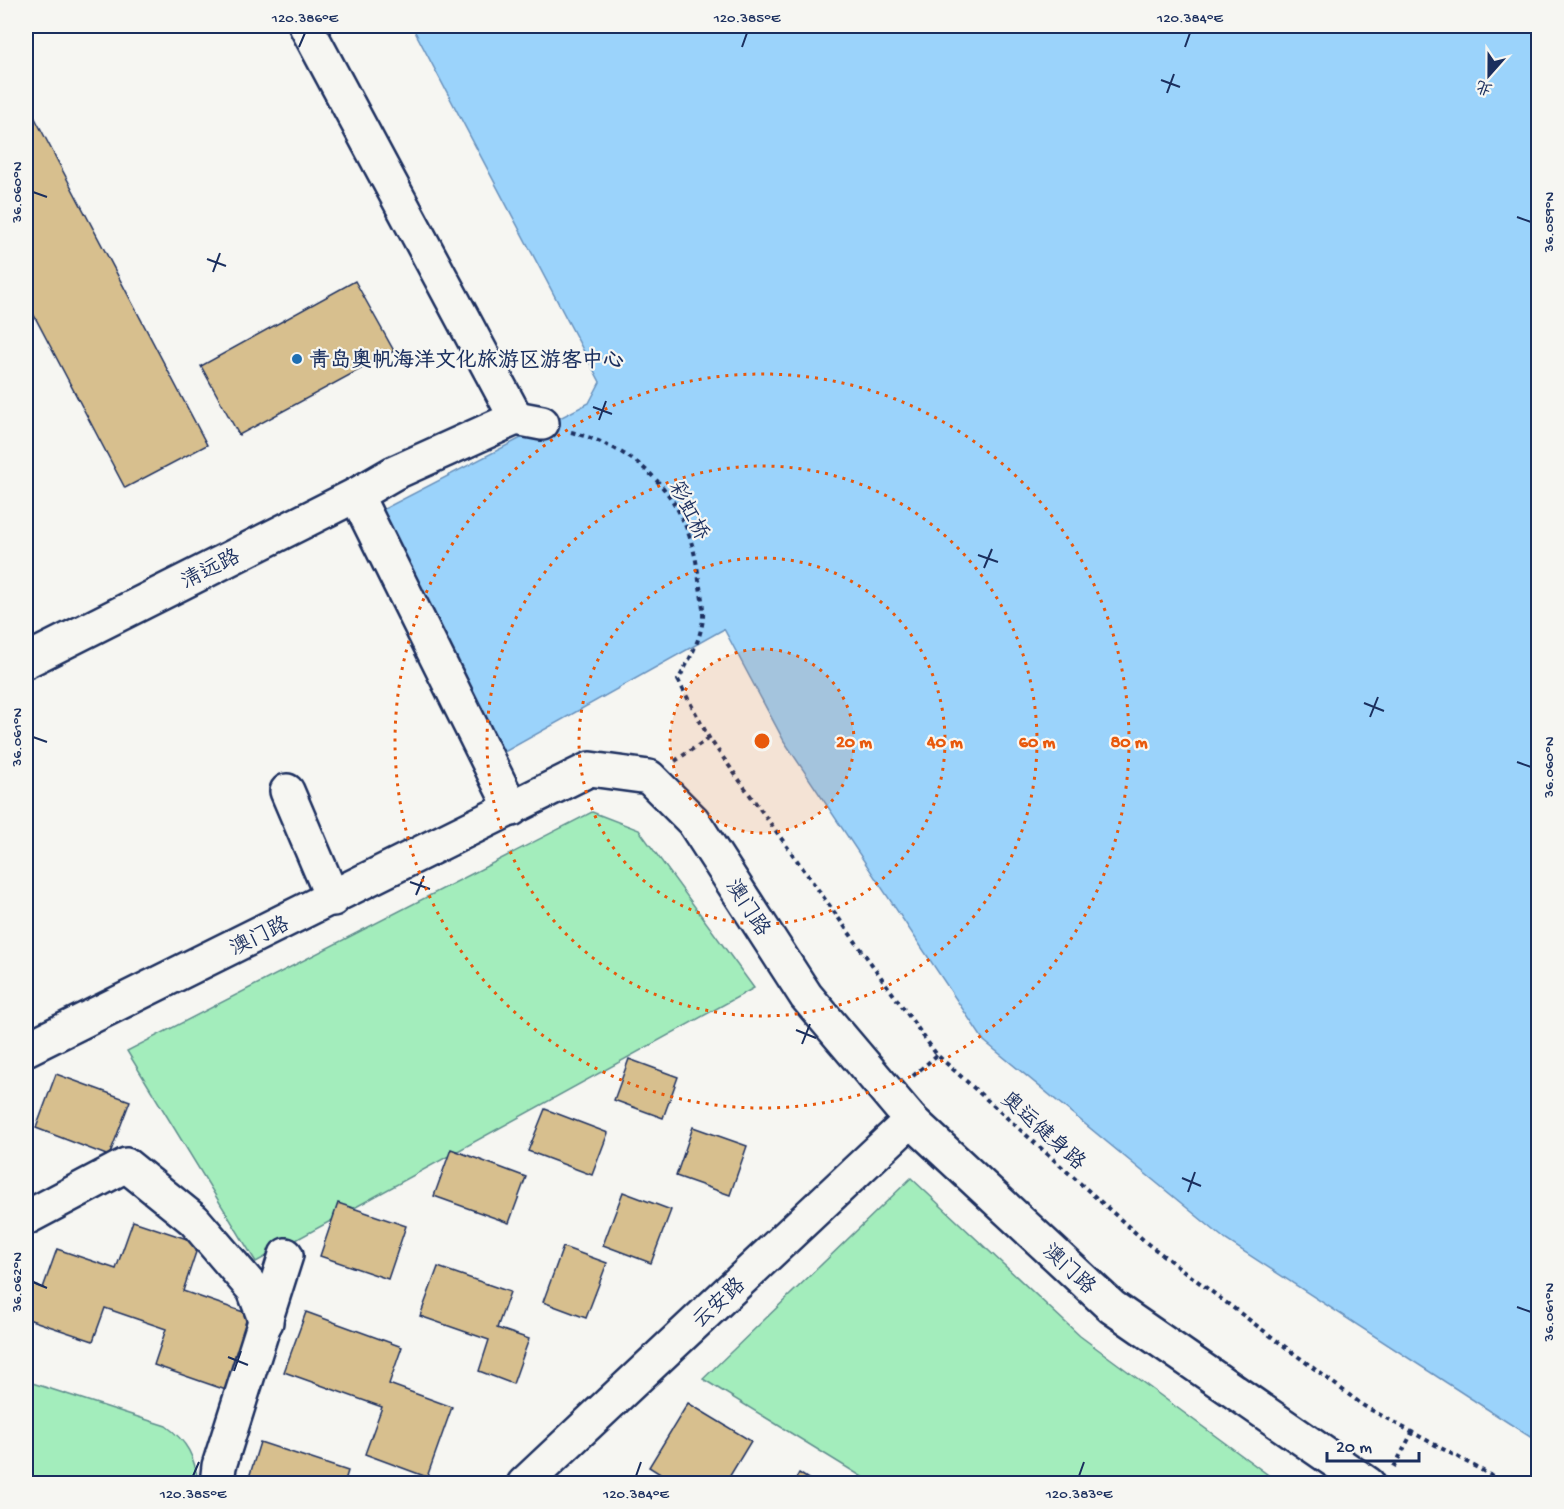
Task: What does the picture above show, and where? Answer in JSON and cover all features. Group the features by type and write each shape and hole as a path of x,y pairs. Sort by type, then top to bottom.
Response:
{"street":[{"path":"306,26 529,421"},
{"name":"清远路","path":"26,661 394,474 529,421"},
{"path":"356,495 512,808"},
{"name":"澳门路","path":"26,1049 590,769 650,777 693,820 806,996 911,1120 1112,1307 1381,1476"},
{"path":"287,791 333,898"},
{"name":"云安路","path":"524,1484 911,1120"},
{"path":"26,1218 126,1165 194,1220 254,1290 266,1322"},
{"path":"217,1484 219,1467 286,1255"}],"path":[{"name":"彩虹桥","path":"529,421 596,439 650,471 670,496 687,529 696,557 703,624 694,651 678,680"},
{"name":"奥运健身路","path":"678,680 709,738 937,1055 1148,1244 1364,1406 1507,1484"},
{"path":"650,777 709,738"},
{"path":"1381,1476 1412,1433"}],"green space":[{"path":"592,812 639,830 754,988 256,1262 127,1051"},
{"path":"911,1178 1080,1336 1279,1483 872,1483 703,1379"},
{"path":"26,1381 166,1426 189,1450 195,1465 198,1483 26,1483"}],"water":[{"path":"412,26 1538,26 1538,1442 1226,1240 984,1041 784,741 724,629 499,755 378,512 589,403 600,382"}],"building":[{"path":"26,101 207,445 125,488 26,300"},
{"name":"青岛奥帆海洋文化旅游区游客中心","path":"355,281 394,351 239,435 201,366"},
{"path":"629,1059 678,1077 663,1118 614,1100"},
{"path":"56,1074 130,1101 109,1156 36,1128"},
{"path":"545,1109 608,1133 592,1175 528,1151"},
{"path":"693,1127 747,1146 730,1195 676,1176"},
{"path":"451,1149 526,1177 509,1223 434,1196"},
{"path":"623,1192 671,1210 651,1263 603,1245"},
{"path":"338,1203 406,1226 388,1279 320,1256"},
{"path":"133,1221 199,1243 183,1291 252,1315 226,1390 154,1365 166,1329 105,1308 93,1341 28,1319 26,1325 26,1282 43,1288 57,1249 116,1269"},
{"path":"563,1247 607,1263 586,1318 543,1302"},
{"path":"438,1267 510,1292 497,1328 529,1339 513,1384 479,1371 489,1340 420,1316"},
{"path":"306,1312 402,1347 389,1384 452,1407 427,1477 365,1454 382,1407 284,1372"},
{"path":"688,1403 751,1441 725,1484 676,1484 649,1467"},
{"path":"260,1442 348,1471 344,1484 247,1484"},
{"path":"799,1473 816,1484 793,1484"}],"place":[{"name":"青岛奥帆海洋文化旅游区游客中心","path":"297,359"}]}
